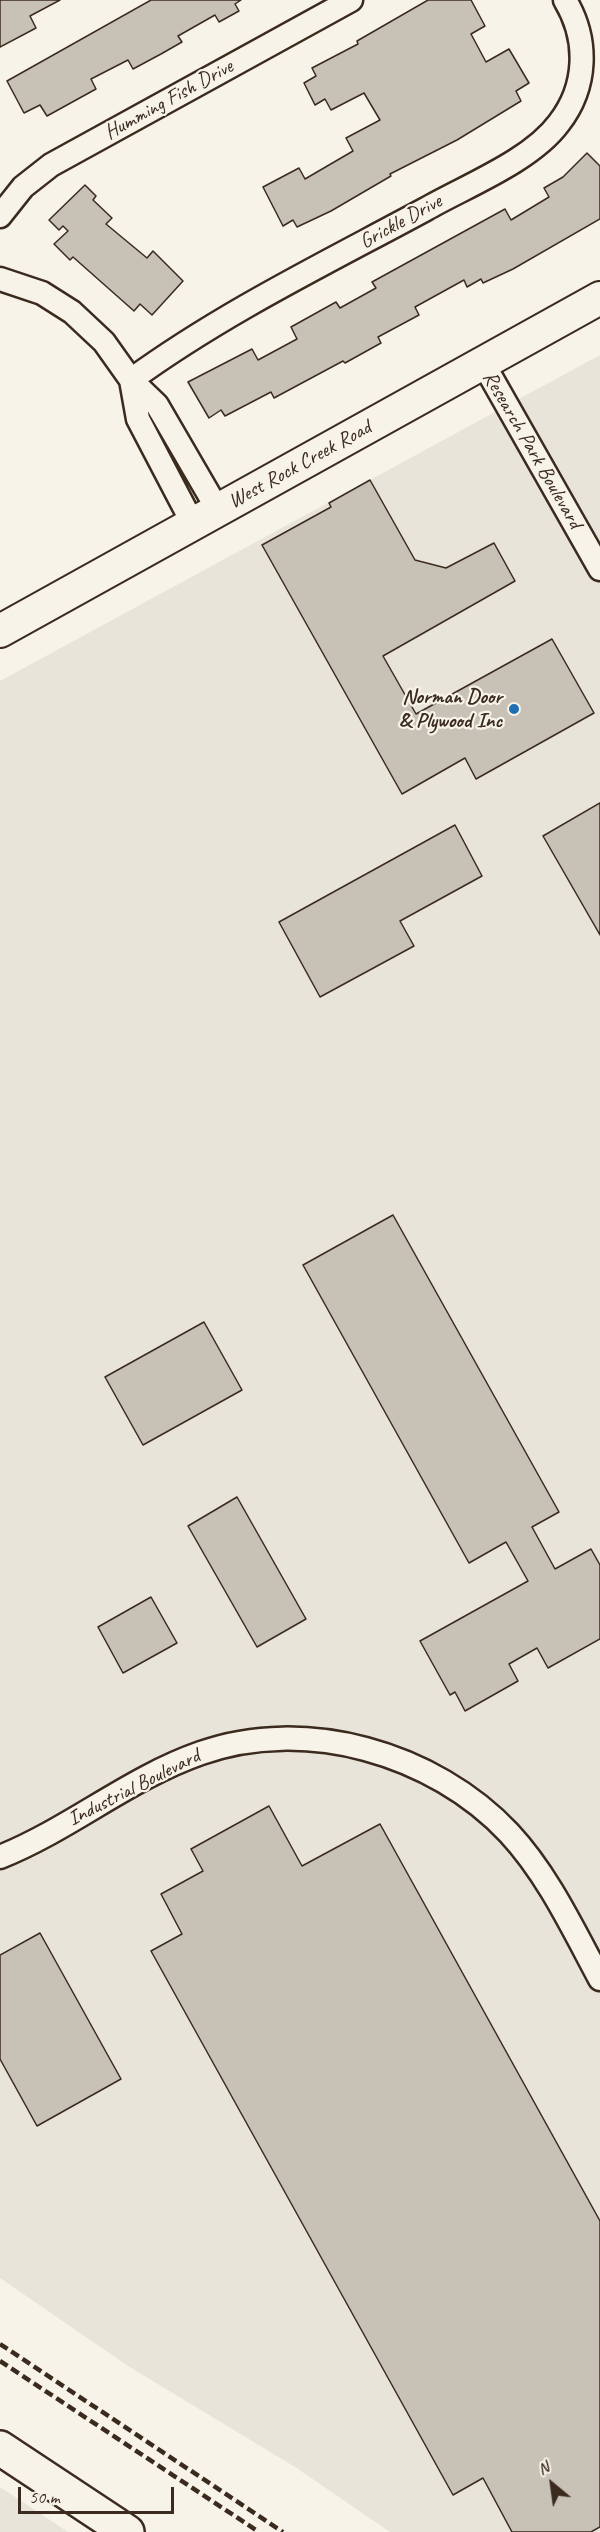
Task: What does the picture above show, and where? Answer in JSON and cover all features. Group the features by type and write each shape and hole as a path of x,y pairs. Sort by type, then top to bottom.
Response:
{"main road":[{"name":"West Rock Creek Road","path":"0,631 600,298"},
{"path":"0,2448 127,2532"}],"street":[{"name":"Humming Fish Drive","path":"0,216 23,187 51,165 351,0"},
{"name":"Grickle Drive","path":"131,380 225,318 492,172 546,137 571,104 581,69 583,49 567,2"},
{"path":"0,279 42,293 72,312 104,342 131,380 157,405 205,517"},
{"name":"Research Park Boulevard","path":"483,363 600,569"},
{"name":"Industrial Boulevard","path":"0,1857 136,1782 200,1753 225,1745 302,1738 354,1747 416,1766 465,1795 508,1832 555,1896 600,1978"}],"shaded area":[{"path":"600,355 600,2532 390,2532 295,2467 128,2366 0,2278 0,681"},
{"path":"0,2487 68,2532 0,2532"}],"building":[{"path":"0,0 60,0 30,16 36,28 0,47"},
{"path":"151,0 241,0 235,4 239,11 219,22 215,15 178,36 182,42 133,69 128,60 91,79 96,89 47,116 40,105 24,113 7,81"},
{"path":"428,0 471,0 485,26 471,34 486,62 509,49 529,83 516,91 521,101 457,140 390,174 391,176 331,211 297,227 293,220 283,226 263,187 299,168 305,179 353,151 346,138 380,120 364,93 331,110 325,99 315,105 304,83 316,76 312,68 358,44 357,41"},
{"path":"587,153 600,166 600,219 513,269 483,283 481,279 467,287 464,280 415,307 419,315 378,337 381,343 345,363 343,361 274,398 271,392 225,416 221,410 209,418 188,382 252,349 258,360 297,339 291,327 336,302 340,308 376,288 372,282 505,209 511,220 549,197 544,188 563,177"},
{"path":"85,185 96,196 93,200 112,218 106,224 147,258 153,251 183,281 152,315 140,304 134,311 73,257 70,260 54,244 68,231 63,226 59,230 49,220"},
{"path":"370,480 415,560 446,568 494,543 515,581 383,656 416,714 552,639 594,713 476,779 465,758 402,794 262,545 331,507 329,503"},
{"path":"600,803 600,935 543,836"},
{"path":"455,825 482,876 400,921 414,946 320,997 279,922"},
{"path":"393,1215 559,1512 532,1527 555,1569 591,1549 600,1565 600,1639 548,1668 537,1648 509,1664 518,1681 465,1711 455,1692 450,1695 420,1641 528,1581 506,1542 469,1563 303,1265"},
{"path":"204,1322 242,1390 143,1445 105,1377"},
{"path":"237,1497 306,1619 257,1647 188,1526"},
{"path":"151,1597 177,1643 123,1673 98,1627"},
{"path":"269,1806 302,1866 380,1824 600,2221 600,2527 591,2532 512,2532 483,2478 453,2495 151,1951 182,1934 161,1894 203,1871 191,1849"},
{"path":"40,1933 121,2079 37,2126 0,2059 0,1955"}],"railway":[{"path":"0,2344 283,2532"},
{"path":"0,2361 259,2532"}],"place":[{"name":"Norman Door & Plywood Inc","path":"514,709"}]}
